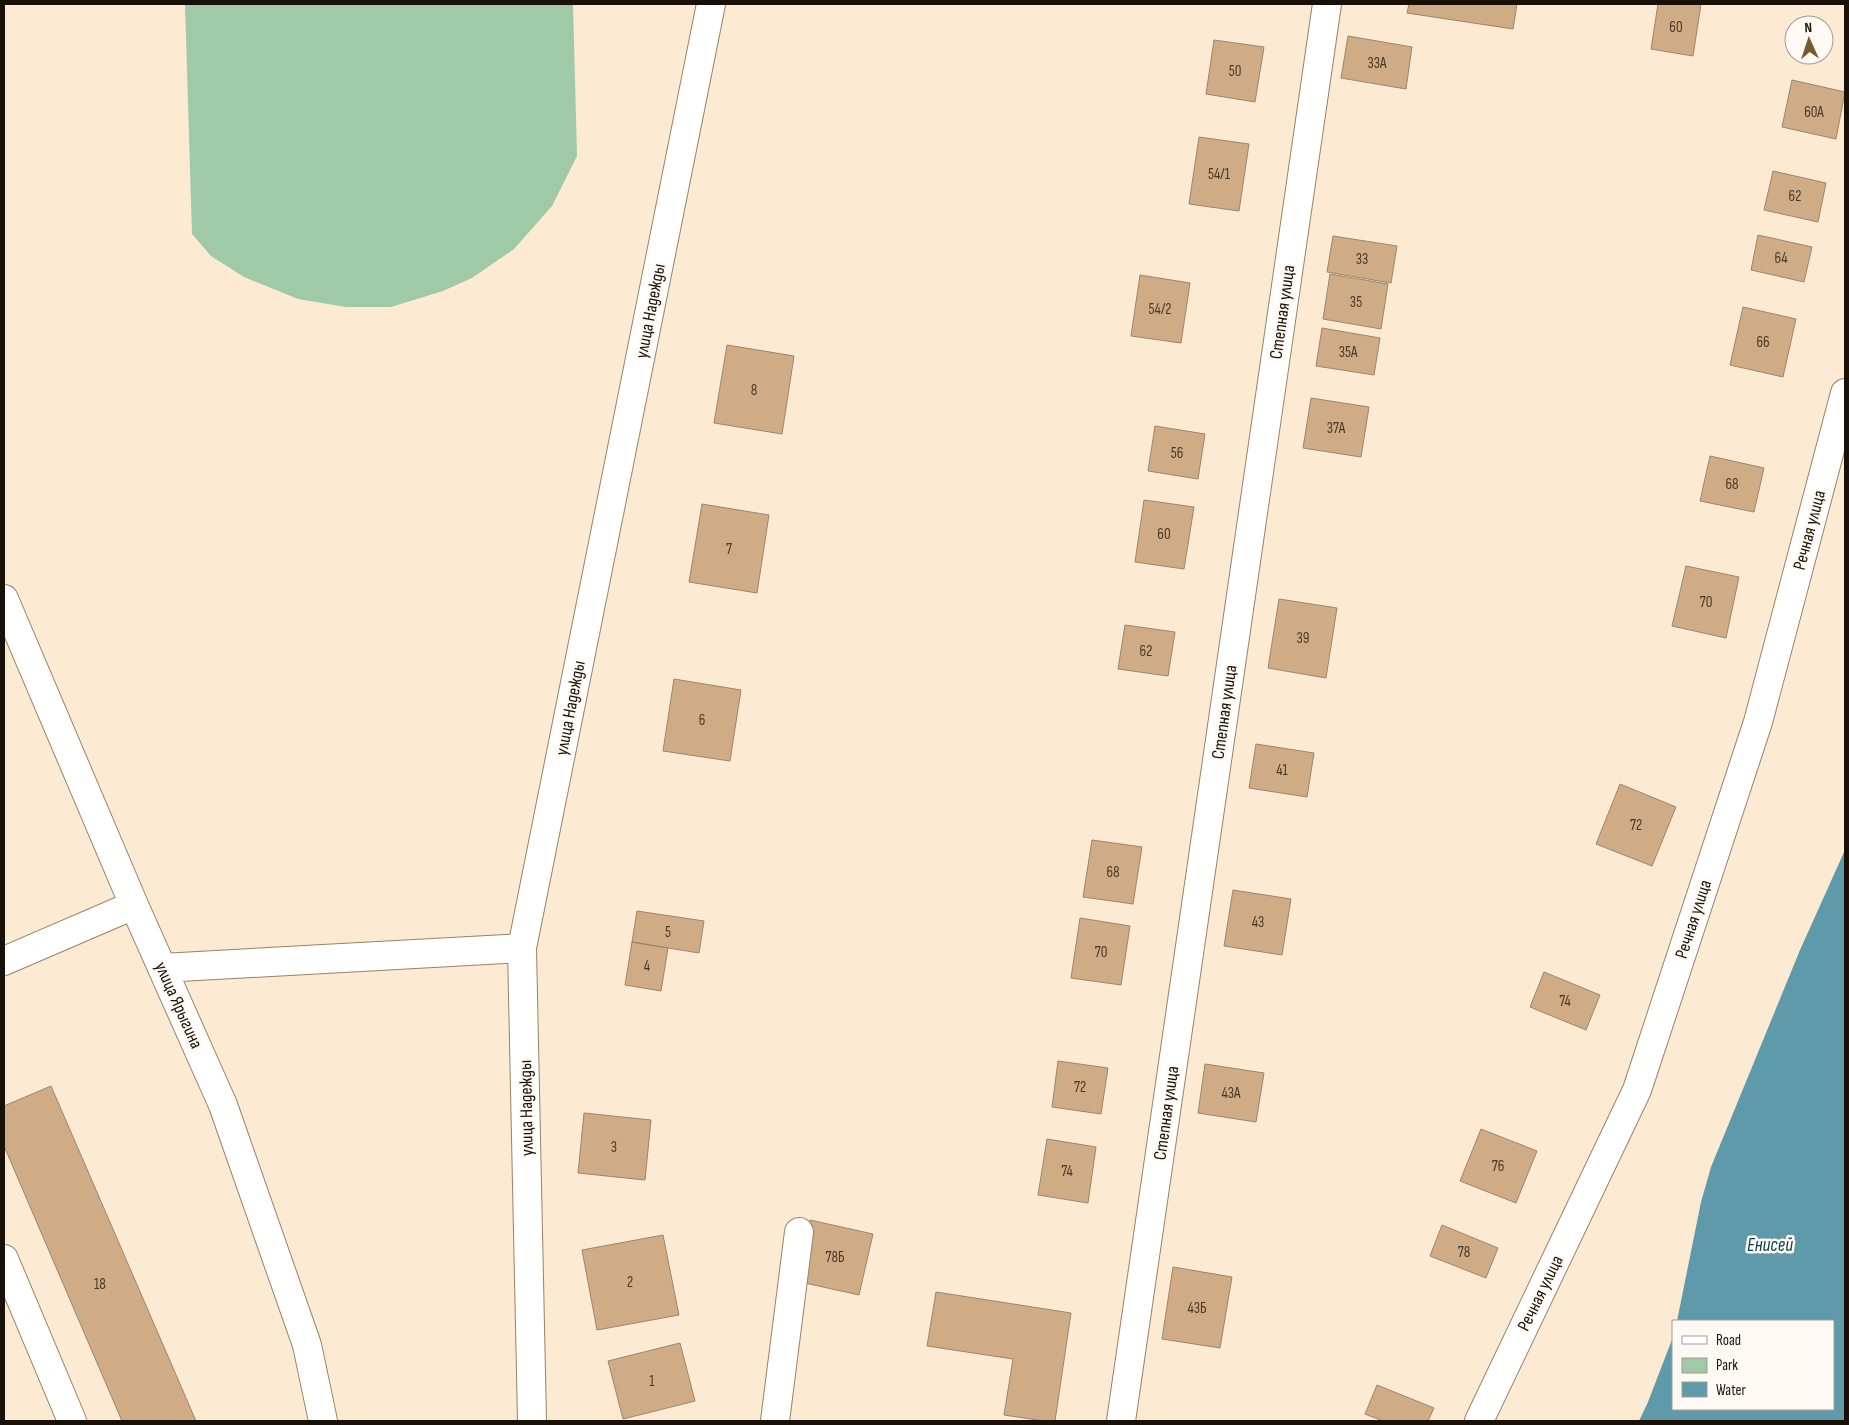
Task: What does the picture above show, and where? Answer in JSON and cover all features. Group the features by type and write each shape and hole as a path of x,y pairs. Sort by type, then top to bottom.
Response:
{"street":[{"name":"улица Надежды","path":"532,1421 522,948 711,4"},
{"name":"Степная улица","path":"1121,1421 1327,4"},
{"name":"Речная улица","path":"1479,1421 1637,1090 1758,722 1845,393"},
{"name":"улица Ярыгина","path":"4,599 134,905 226,1115 306,1345 323,1421"},
{"path":"4,962 134,905"},
{"path":"162,968 522,948"},
{"path":"775,1421 799,1232"},
{"path":"4,1259 72,1421"}],"green space":[{"path":"185,4 573,4 577,156 552,206 514,249 472,278 443,291 391,307 346,307 298,299 244,277 211,256 192,234"}],"water":[{"name":"Енисей","path":"1845,850 1845,1421 1639,1421 1672,1340 1672,1410 1834,1410 1834,1320 1677,1320 1701,1202 1711,1167 1800,950"}],"building":[{"path":"1409,4 1517,4 1513,29 1407,13"},
{"path":"1658,4 1701,4 1693,56 1651,49"},
{"path":"1348,36 1412,47 1406,89 1341,78"},
{"path":"1214,40 1264,47 1255,102 1206,94"},
{"path":"1792,80 1845,92 1836,139 1782,127"},
{"path":"1199,137 1249,144 1239,211 1189,204"},
{"path":"1773,171 1826,183 1818,222 1764,210"},
{"path":"1758,235 1812,247 1804,282 1751,270"},
{"path":"1333,236 1397,246 1391,283 1327,272"},
{"path":"1330,274 1388,284 1381,329 1323,319"},
{"path":"1140,275 1190,283 1181,343 1131,336"},
{"path":"1743,307 1796,319 1783,377 1730,365"},
{"path":"1322,328 1380,338 1374,375 1316,366"},
{"path":"727,345 794,356 782,434 714,423"},
{"path":"1311,398 1369,407 1361,457 1303,448"},
{"path":"1155,426 1205,434 1198,479 1148,471"},
{"path":"1710,456 1764,468 1754,512 1700,501"},
{"path":"1144,500 1194,507 1184,569 1135,562"},
{"path":"702,504 769,515 757,593 689,582"},
{"path":"1686,566 1739,577 1726,638 1672,626"},
{"path":"1279,599 1337,608 1326,678 1268,668"},
{"path":"1125,625 1175,632 1168,676 1118,669"},
{"path":"674,679 741,690 730,761 663,751"},
{"path":"1256,744 1314,753 1307,797 1249,788"},
{"path":"1620,784 1676,807 1652,866 1596,844"},
{"path":"1092,840 1142,847 1133,904 1083,897"},
{"path":"1233,890 1291,899 1282,955 1224,946"},
{"path":"637,911 704,921 699,953 632,942"},
{"path":"1080,918 1130,926 1121,985 1071,978"},
{"path":"632,942 668,948 661,991 625,985"},
{"path":"1544,972 1600,995 1586,1030 1530,1007"},
{"path":"1058,1061 1108,1068 1101,1114 1052,1107"},
{"path":"1205,1064 1264,1073 1256,1122 1198,1113"},
{"path":"51,1086 196,1421 122,1421 4,1146 4,1106"},
{"path":"584,1113 651,1120 645,1180 578,1173"},
{"path":"1481,1129 1537,1151 1516,1203 1460,1181"},
{"path":"1047,1139 1096,1147 1088,1203 1038,1195"},
{"path":"810,1220 873,1234 859,1295 796,1281"},
{"path":"1442,1225 1498,1248 1486,1278 1430,1256"},
{"path":"663,1235 679,1315 597,1330 582,1250"},
{"path":"1173,1267 1232,1277 1220,1348 1162,1339"},
{"path":"936,1292 1071,1313 1055,1421 1004,1415 1013,1359 927,1346"},
{"path":"680,1343 695,1401 623,1419 608,1361"},
{"path":"1377,1385 1434,1408 1428,1421 1383,1421 1365,1414"}]}
